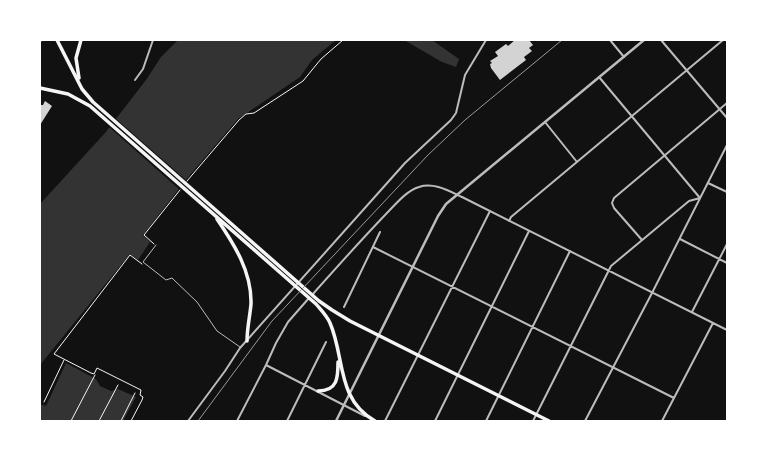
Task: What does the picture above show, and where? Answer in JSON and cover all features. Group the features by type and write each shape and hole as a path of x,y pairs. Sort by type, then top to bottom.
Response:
{"highway":[{"path":"57,40 82,89 93,102 317,302 418,356 549,421"},
{"path":"81,40 76,58 82,89"},
{"path":"40,88 75,97 90,106 214,215 287,275"},
{"path":"214,215 232,242 246,272 251,295 247,341"},
{"path":"317,302 330,323 335,337 343,378 350,393 366,415 373,420"},
{"path":"318,391 329,390 336,382 339,356"}],"street":[{"path":"135,80 143,69 153,40"},
{"path":"188,421 240,348 405,162 451,120 456,113 465,75 486,40"},
{"path":"610,40 624,57"},
{"path":"336,421 378,335 442,209 446,204 644,40"},
{"path":"661,40 727,118"},
{"path":"509,221 511,217 724,40"},
{"path":"599,77 700,198"},
{"path":"642,240 614,208 612,203 617,195 727,103"},
{"path":"545,122 577,162"},
{"path":"585,421 680,239 727,145"},
{"path":"708,183 727,192"},
{"path":"238,421 276,343 288,322 362,239 407,193 419,186 440,188 457,195 727,330"},
{"path":"533,421 610,266 689,201 700,198"},
{"path":"385,421 490,211"},
{"path":"435,421 529,231"},
{"path":"344,307 380,232"},
{"path":"680,239 727,263"},
{"path":"692,312 727,244"},
{"path":"373,247 674,398"},
{"path":"486,421 570,251"},
{"path":"662,421 713,323"},
{"path":"287,421 326,342"},
{"path":"266,365 373,420"}],"lane":[{"path":"156,245 143,262 166,280 172,278 179,284 197,302 217,331 240,348"}],"path":[{"path":"186,182 239,120 246,114 254,113 303,81 321,59 343,40"},
{"path":"156,245 144,235 182,186"},
{"path":"131,421 143,397 140,395 140,390 97,368 94,374 54,354 130,255 141,264 143,262"},
{"path":"44,402 64,360"},
{"path":"71,421 95,375"},
{"path":"99,421 118,385"},
{"path":"120,421 135,393"}],"shaded area":[{"path":"178,40 336,40 312,60 300,77 238,119 189,176 143,235 150,242 138,260 130,254 40,365 40,204 105,133 146,80 161,57"},
{"path":"404,40 432,40 459,59 456,67 442,62"},
{"path":"66,363 96,379 100,386 111,391 118,389 136,397 123,421 40,421 40,404 46,406"}],"pier":[{"path":"114,117 187,181 180,190 108,126"}],"building":[{"path":"515,40 529,40 533,45 529,48 532,51 524,57 526,60 500,80 491,68 490,64 492,63 490,61 498,56 495,52 506,44 508,46"},
{"path":"45,101 52,106 40,125 40,105 43,105"}],"railway":[{"path":"198,421 272,321 428,155 465,120 562,40"}]}
